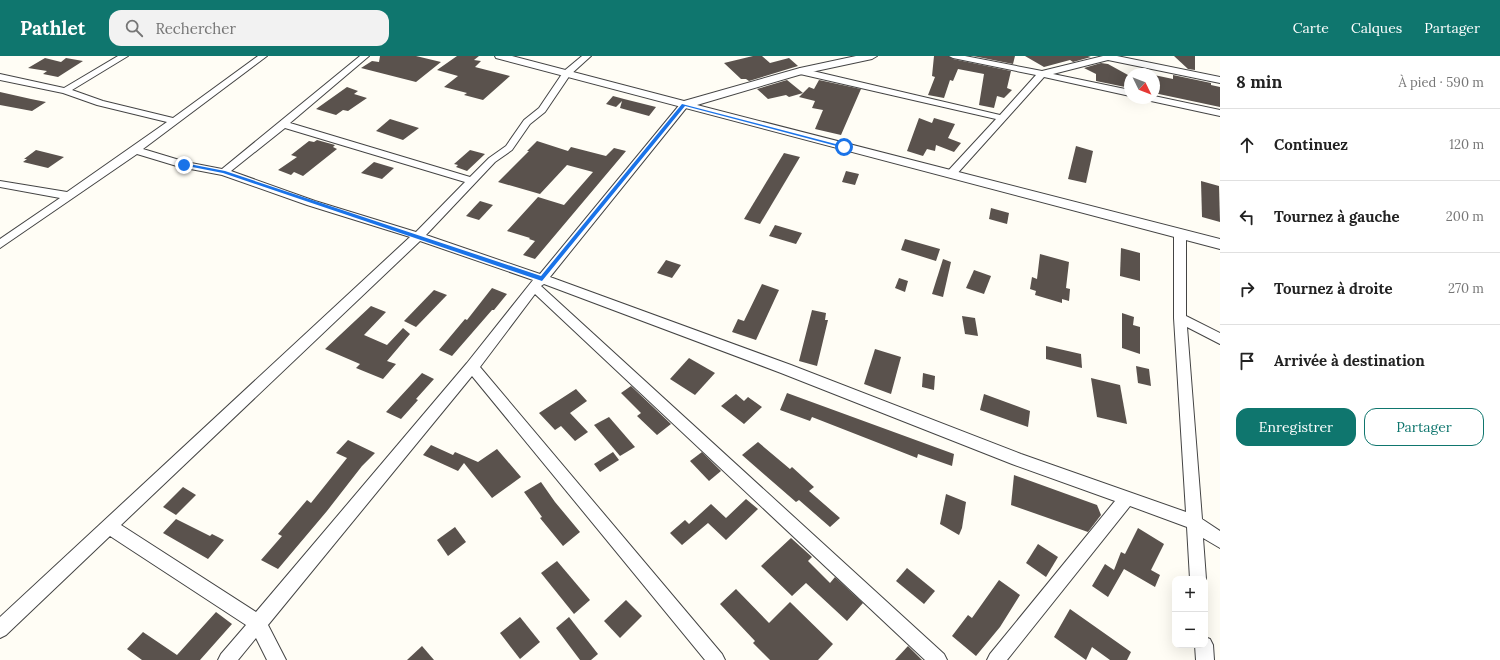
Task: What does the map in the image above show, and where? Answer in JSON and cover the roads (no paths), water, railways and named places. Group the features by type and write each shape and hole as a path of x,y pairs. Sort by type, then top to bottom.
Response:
{"street":[{"path":"65,91 124,56"},
{"path":"0,244 136,150 262,56"},
{"path":"224,172 365,56"},
{"path":"500,56 1220,244"},
{"path":"0,630 418,236 492,160 509,148 527,122 542,110 567,73 587,56"},
{"path":"227,660 257,622 472,367 538,283 684,105 800,72 872,56"},
{"path":"953,56 1124,92"},
{"path":"951,174 1042,74 1110,57 1220,80"},
{"path":"800,72 1001,118"},
{"path":"0,77 65,91 100,103 174,121"},
{"path":"1160,100 1220,113"},
{"path":"282,124 471,180"},
{"path":"136,150 184,165 224,172 311,202 418,236 538,283 786,369 1017,459 1193,522 1220,540"},
{"path":"0,184 69,196"},
{"path":"1180,234 1180,318 1198,576"},
{"path":"538,283 938,660"},
{"path":"1180,318 1220,339"},
{"path":"472,367 716,660"},
{"path":"996,660 1127,498"},
{"path":"109,526 257,622 276,660"},
{"path":"1204,648 1205,660"}]}
